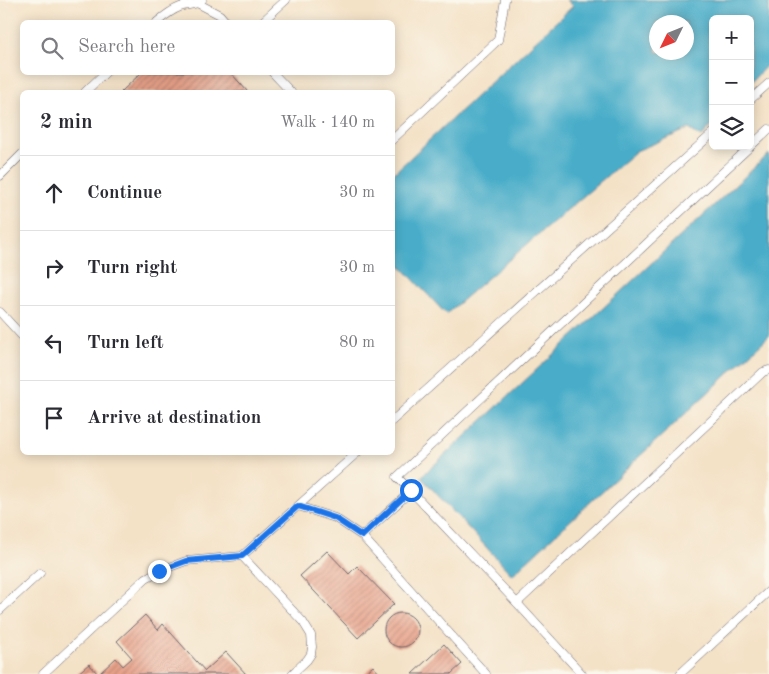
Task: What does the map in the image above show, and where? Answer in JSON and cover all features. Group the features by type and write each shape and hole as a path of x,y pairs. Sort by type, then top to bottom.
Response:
{"lane":[{"path":"264,20 286,0"},
{"path":"395,137 498,40 505,0"},
{"path":"158,20 179,7 201,2 224,20"},
{"path":"87,90 103,75"},
{"path":"275,75 289,90"},
{"path":"754,96 769,83"},
{"path":"582,674 517,602 397,477 769,129"},
{"path":"395,418 709,137"},
{"path":"0,176 20,156"},
{"path":"0,312 20,334"},
{"path":"517,602 763,372 769,370"},
{"path":"43,674 146,578 186,561 242,556 355,455"},
{"path":"362,536 411,490"},
{"path":"298,506 335,518 362,536 486,674"},
{"path":"242,556 302,622 311,635 311,654 292,674"},
{"path":"0,610 40,573"},
{"path":"680,674 769,591"}],"water":[{"path":"567,0 769,0 769,63 754,79 754,15 709,15 709,128 701,137 689,129 636,151 446,314 395,260 395,172 573,6"},
{"path":"769,154 769,336 512,575 421,477"}],"building":[{"path":"139,75 233,75 246,90 123,90"},
{"path":"327,551 349,574 357,566 394,604 358,638 300,576"},
{"path":"401,613 408,614 413,618 417,623 417,637 413,642 408,646 401,647 394,646 389,642 385,637 384,630 385,623 389,618 394,614"},
{"path":"145,615 158,630 163,624 205,671 226,652 246,674 99,674 116,658 123,666 132,658 117,641"},
{"path":"444,644 462,664 451,674 412,674"},
{"path":"89,664 98,674 77,674"},
{"path":"373,666 380,674 364,674"}],"route":[{"path":"159,571 186,561 242,556 298,506 335,518 362,536 411,490"}]}
